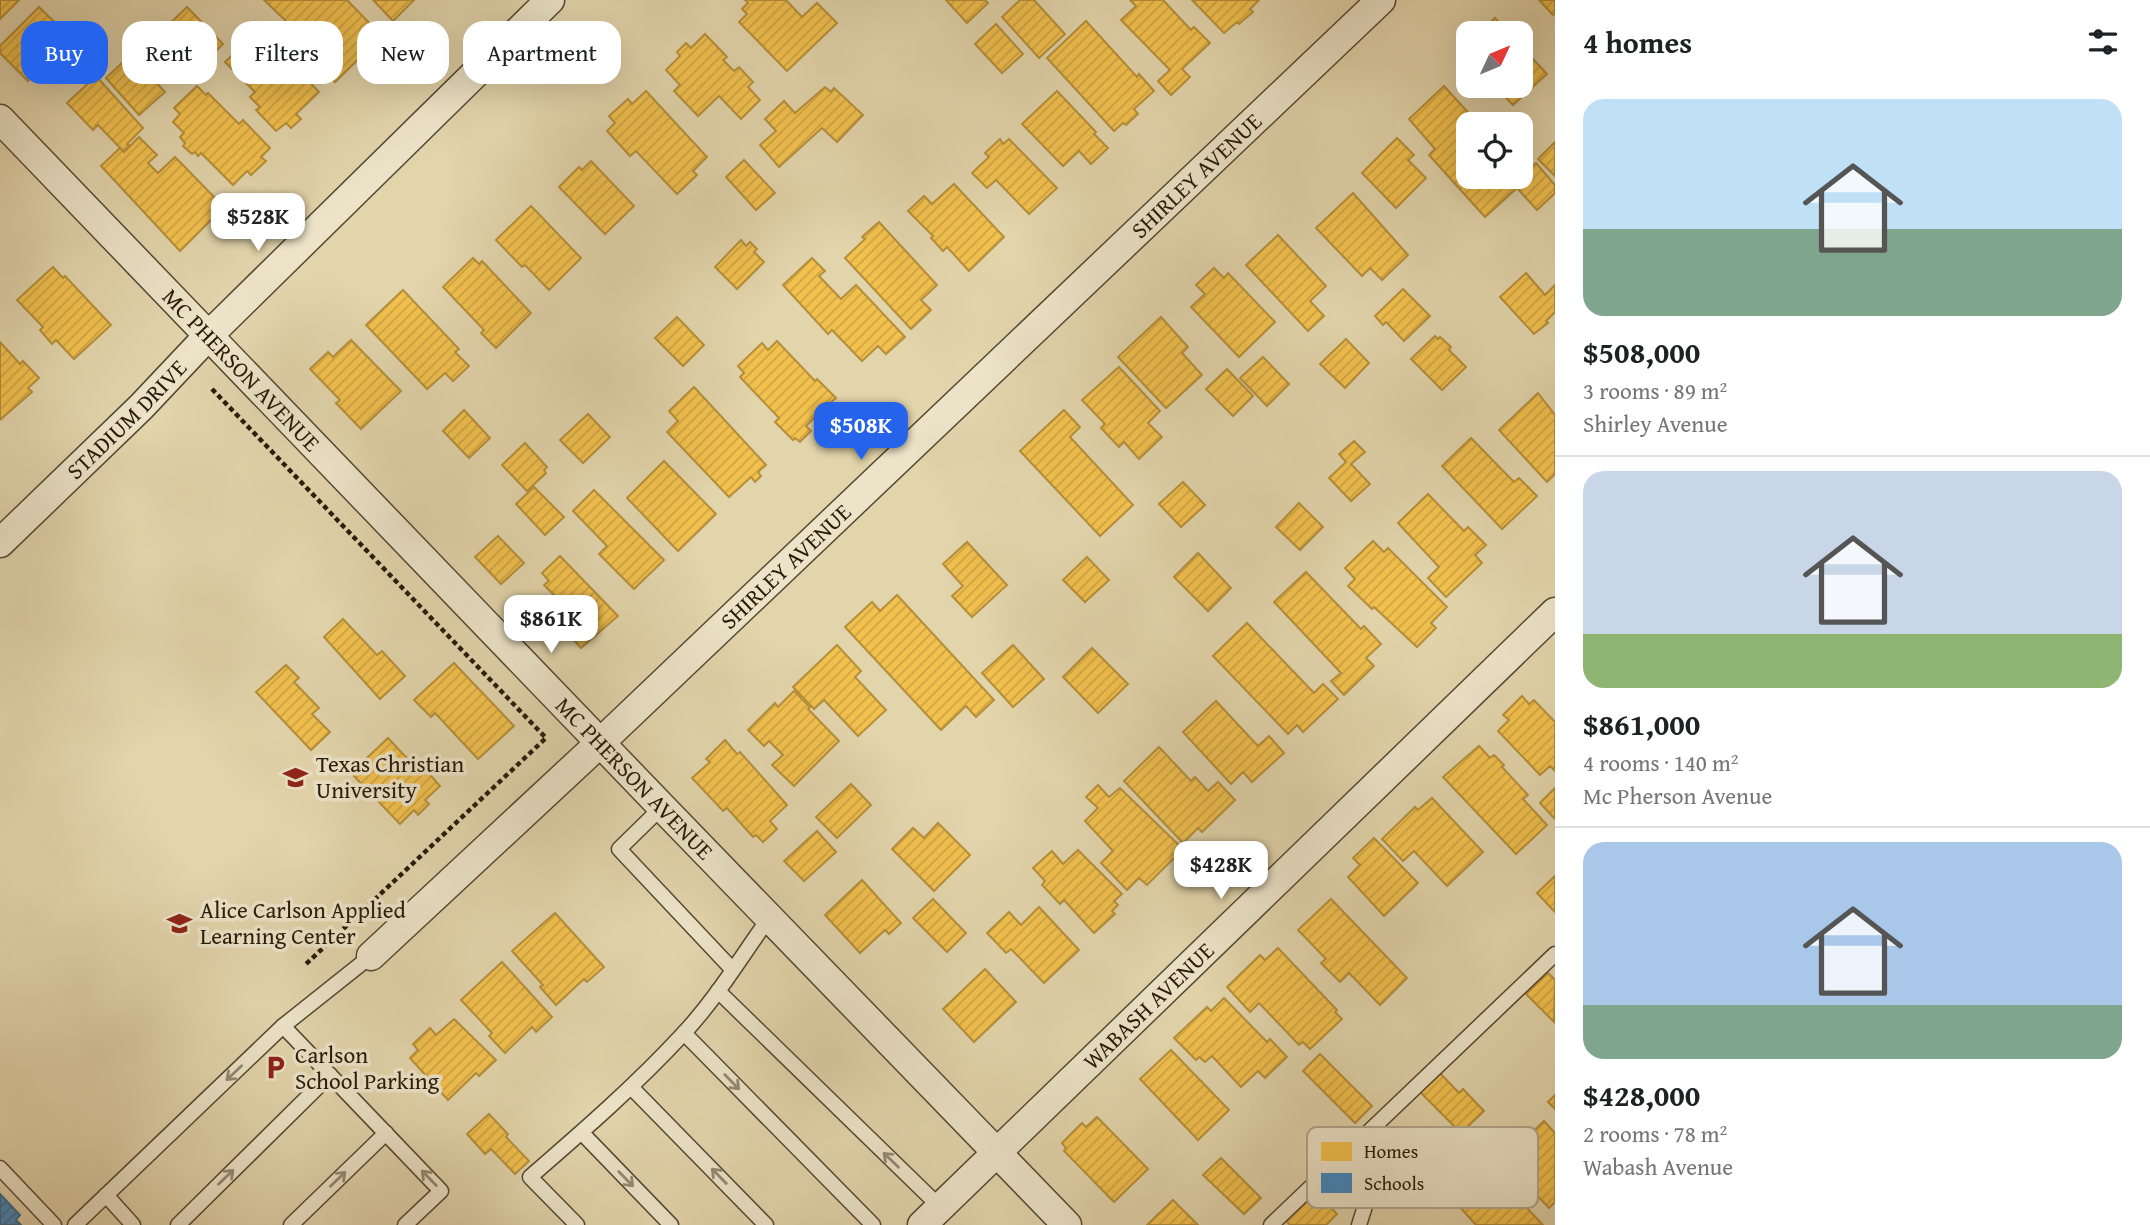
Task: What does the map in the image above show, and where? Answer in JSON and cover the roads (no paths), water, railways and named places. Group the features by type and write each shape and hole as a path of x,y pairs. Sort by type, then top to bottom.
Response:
{"street":[{"name":"STADIUM DRIVE","path":"0,542 141,407 209,335 550,0"},
{"name":"SHIRLEY AVENUE","path":"371,956 601,742 1381,0"},
{"name":"MC PHERSON AVENUE","path":"0,119 1068,1225"},
{"name":"WABASH AVENUE","path":"931,1216 1555,612"}],"lane":[{"path":"662,807 619,849 732,970"},
{"path":"578,1225 530,1177 582,1133 684,1033 718,991 769,918"},
{"path":"1374,1127 1555,954"},
{"path":"75,1225 284,1027 371,956"},
{"path":"718,991 931,1216"},
{"path":"284,1027 441,1191 405,1225"},
{"path":"684,1033 873,1225"},
{"path":"178,1225 330,1075"},
{"path":"631,1087 766,1225"},
{"path":"290,1225 386,1133"},
{"path":"582,1133 671,1225"},
{"path":"0,1168 54,1225"},
{"path":"1271,1225 1307,1191"},
{"path":"106,1195 133,1225"},
{"path":"1359,1225 1364,1208"}],"place":[{"name":"Texas Christian University","path":"296,777"},
{"name":"Alice Carlson Applied Learning Center","path":"180,923"},
{"name":"Carlson School Parking","path":"275,1068"}]}
